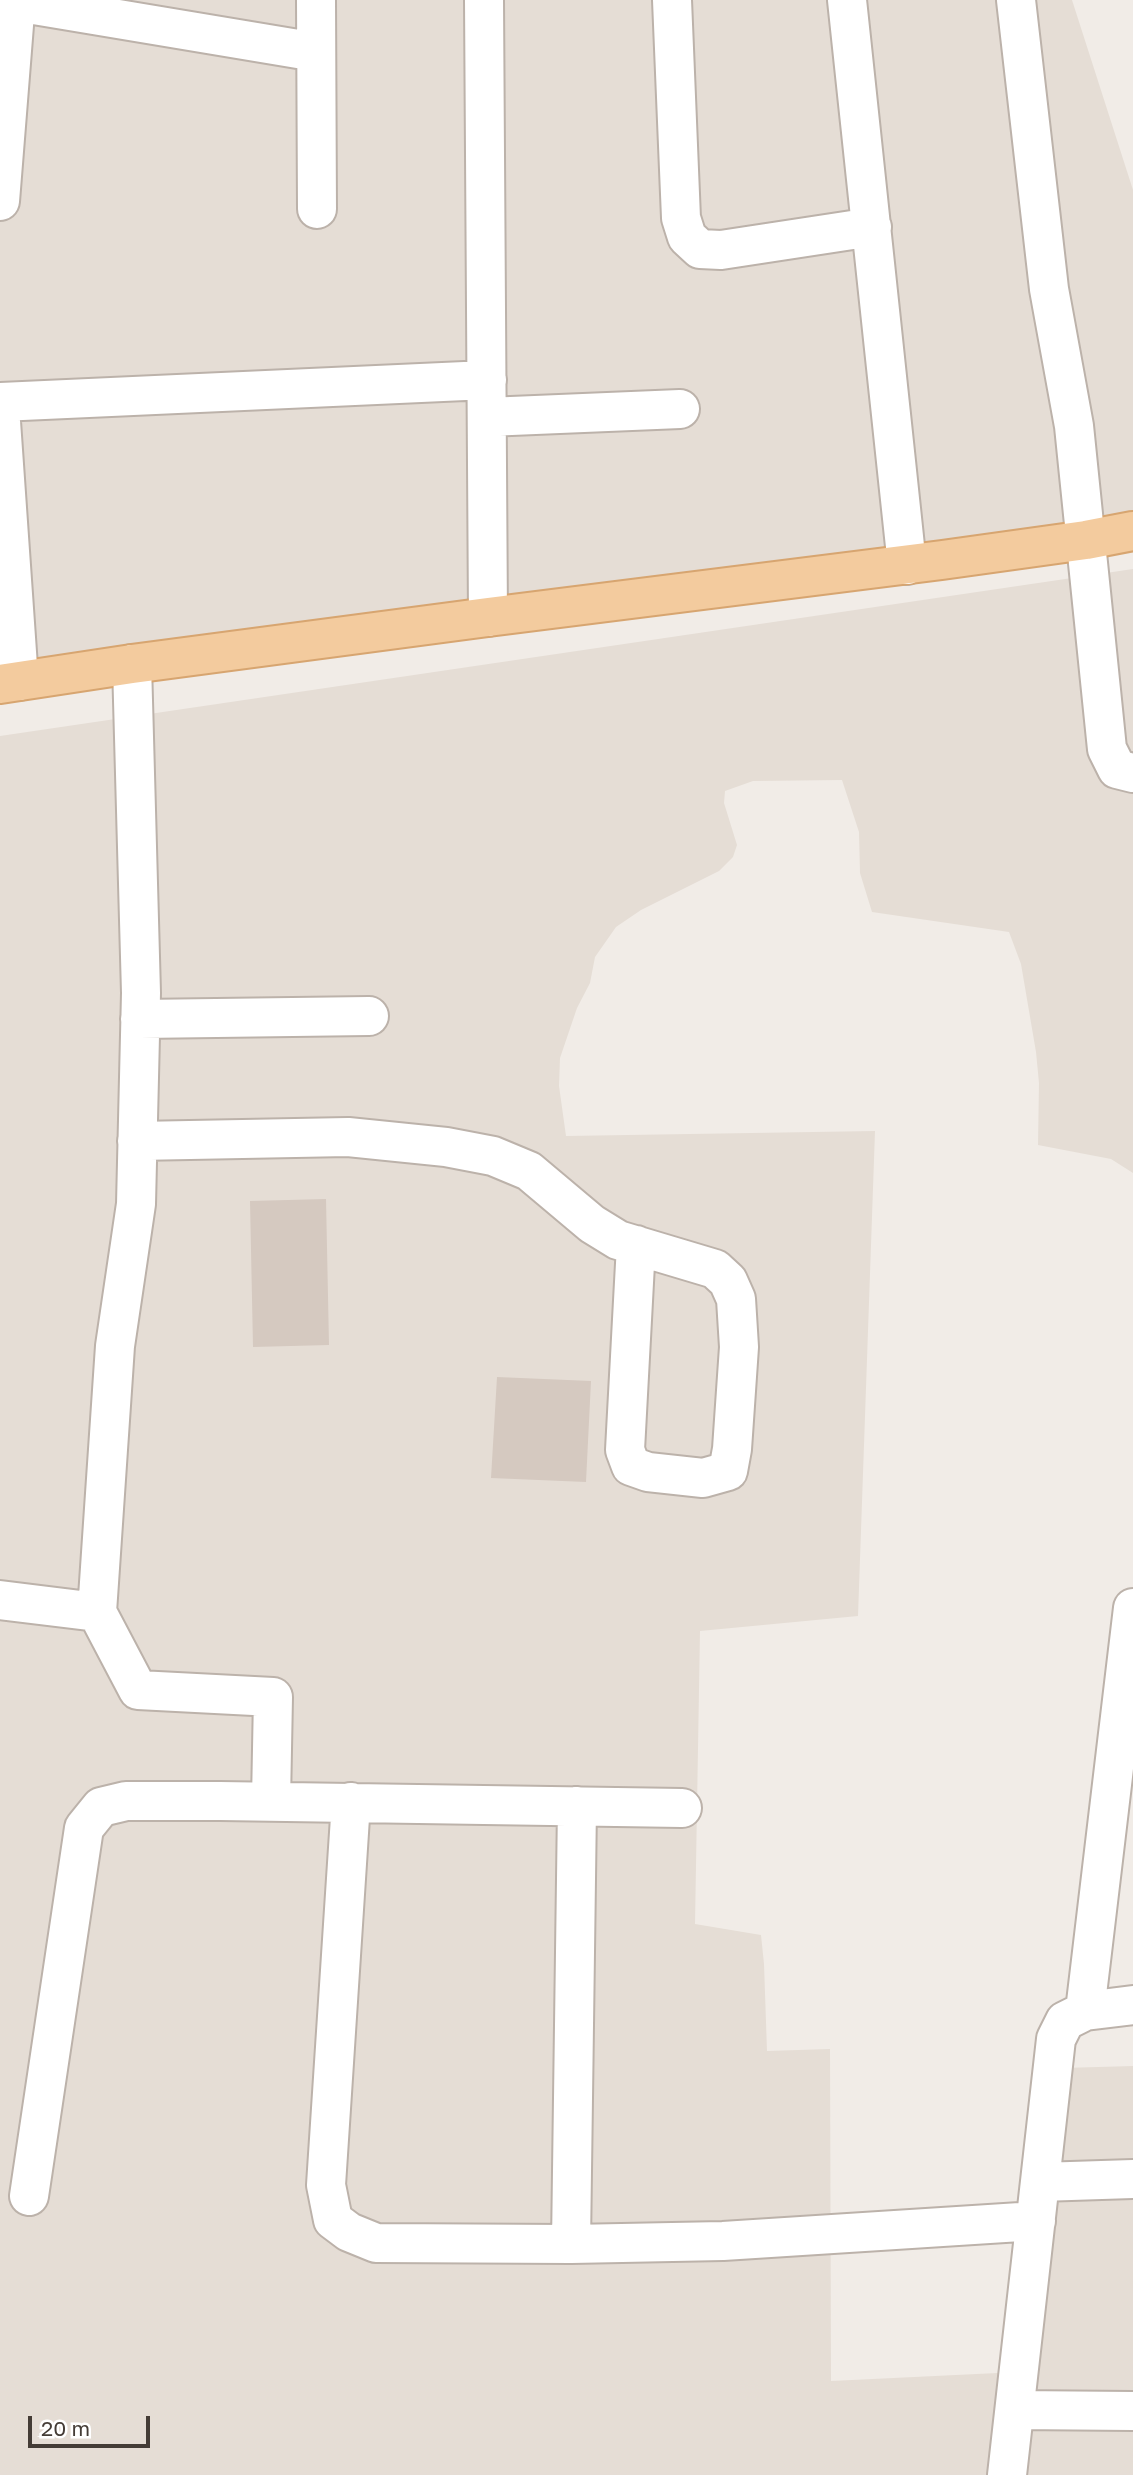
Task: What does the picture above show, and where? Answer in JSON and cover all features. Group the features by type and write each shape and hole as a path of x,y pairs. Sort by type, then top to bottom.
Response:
{"main road":[{"path":"9,683 488,617 907,565 1133,531"}],"street":[{"path":"316,0 317,209"},
{"path":"484,0 488,617"},
{"path":"671,0 681,218 687,237 700,249 721,250 872,227"},
{"path":"847,0 907,565"},
{"path":"1016,0 1048,275 1074,426 1107,749 1117,769 1133,773"},
{"path":"0,201 16,1 316,52"},
{"path":"9,683 0,405 487,380"},
{"path":"486,418 680,409"},
{"path":"132,664 140,1020 136,1204 115,1346 97,1612 138,1690 274,1697 271,1801"},
{"path":"140,1020 369,1016"},
{"path":"137,1141 348,1137 446,1147 493,1156 529,1171 592,1224 618,1240 636,1245 715,1269 728,1280 736,1298 739,1347 732,1450 728,1471 703,1478 648,1472 631,1466 625,1450 636,1245"},
{"path":"0,1600 97,1612"},
{"path":"1086,2011 1133,1608"},
{"path":"29,2196 84,1828 101,1807 126,1801 271,1801 682,1808"},
{"path":"351,1802 326,2185 333,2220 349,2232 376,2243 571,2244 723,2241 1036,2221"},
{"path":"571,2244 577,1807"},
{"path":"1007,2475 1056,2039 1065,2021 1086,2011 1133,2005"},
{"path":"1040,2182 1133,2179"},
{"path":"1015,2410 1133,2411"}],"shaded area":[{"path":"0,0 1072,0 1133,190 1133,525 0,682"},
{"path":"1133,569 1133,1173 1111,1159 1038,1145 1039,1083 1036,1052 1021,964 1009,932 872,912 860,873 859,832 842,780 753,781 725,791 724,803 737,845 733,857 719,871 641,910 616,927 595,957 590,983 577,1008 560,1058 559,1086 566,1136 875,1131 858,1616 700,1631 695,1924 761,1935 767,2051 830,2049 831,2381 1039,2371 1063,2068 1133,2066 1133,2475 0,2475 0,736"}],"building":[{"path":"326,1199 329,1345 253,1347 250,1201"},
{"path":"497,1377 591,1381 586,1482 491,1478"}]}
